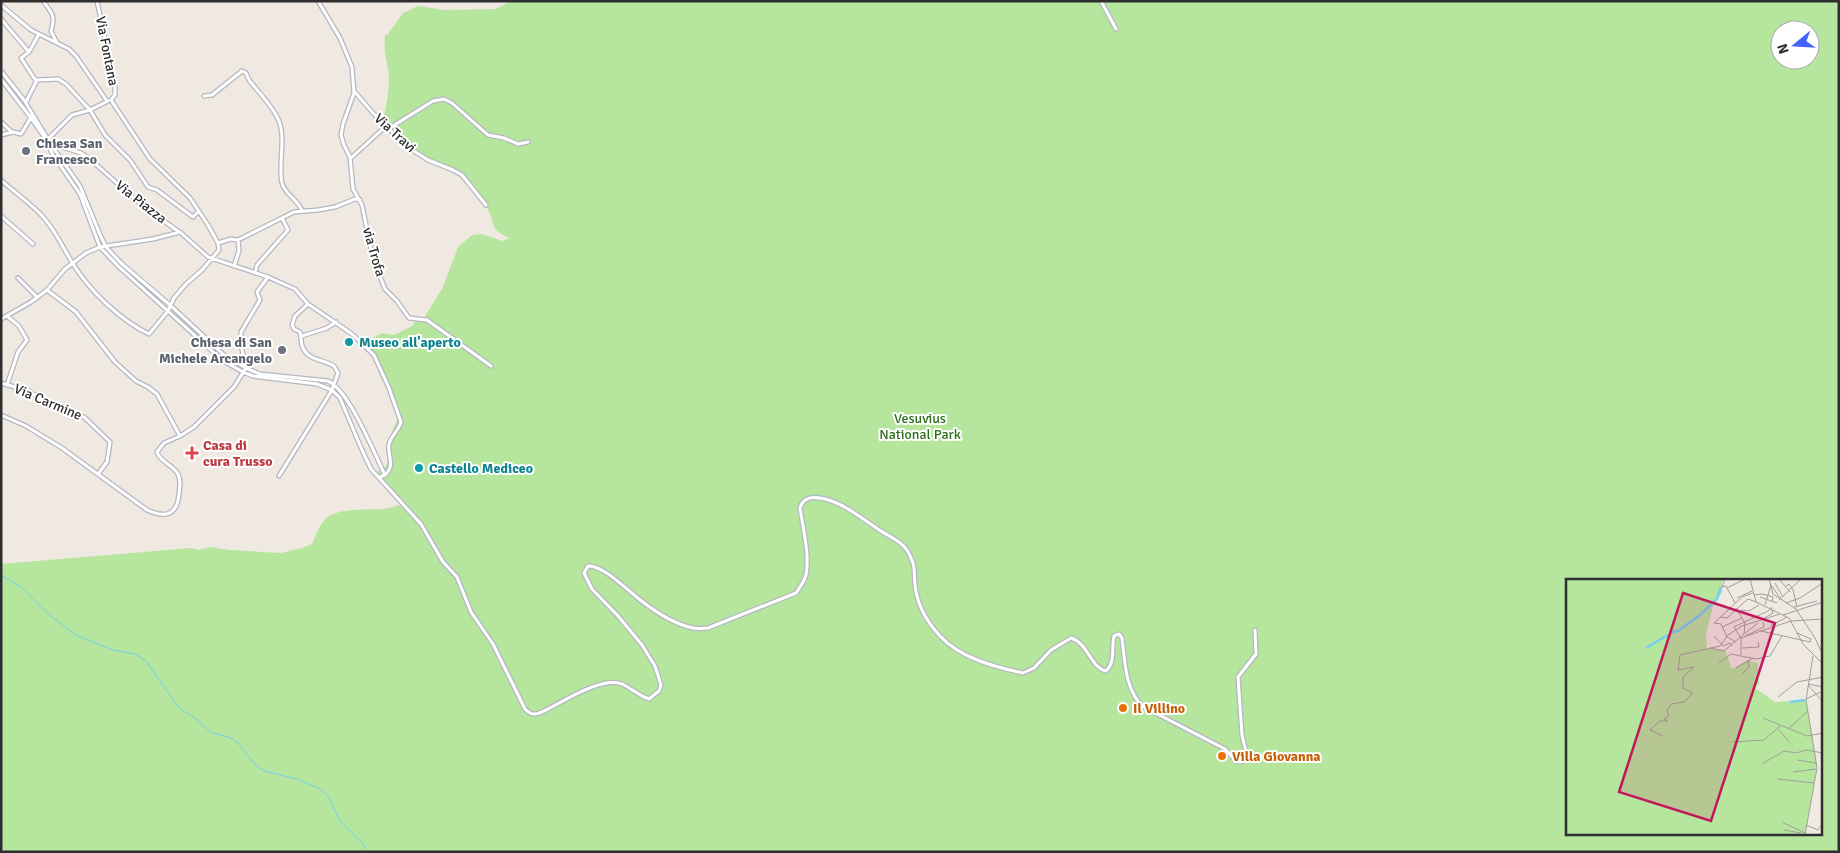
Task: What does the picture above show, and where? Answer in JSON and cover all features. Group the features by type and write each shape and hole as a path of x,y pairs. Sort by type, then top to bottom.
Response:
{"street":[{"path":"43,1 52,14 54,21 51,31 56,42"},
{"name":"Via Fontana","path":"97,1 115,87 115,95 109,101"},
{"path":"318,1 340,38 352,67 354,91"},
{"path":"1101,1 1116,29"},
{"path":"1,6 24,25 69,49 76,56 150,159 180,187 199,211 218,243 219,250 186,284 170,305 168,311 149,334 120,318 113,311 72,263 62,241 45,219 1,180"},
{"path":"1,19 29,52"},
{"path":"36,81 21,58 29,52 39,34"},
{"path":"1,71 26,102 53,155 80,194 100,247 118,266 222,360 243,372 260,377 317,384 332,390 340,398 371,469 420,524 443,562 452,570 461,584 471,612 493,644 525,709 529,713 536,715 583,691 612,682 621,683 649,699 658,691 661,685 654,666 642,645 592,589 584,573 588,566 596,567 655,610 672,620 694,628 708,628 796,592 803,583 806,575 806,558 800,508 802,502 807,498 824,498 837,503 898,541 907,550 913,563 916,597 921,609 941,638 959,651 993,666 1022,674 1034,668 1051,650 1071,638 1082,645 1099,669 1106,671 1111,667 1114,636 1119,634 1122,638 1126,670 1135,698 1142,706 1225,749 1235,760 1240,762 1246,760 1247,756 1242,736 1238,677 1256,654 1255,630"},
{"path":"204,96 212,94 242,71 246,73 279,122 283,186 298,202 302,211"},
{"path":"1,79 32,116 83,192 106,247 121,263 170,305 224,356 260,374 328,381 334,384 344,396 361,426 385,475"},
{"path":"36,81 58,79 66,84 90,110 105,135 130,160 148,187 157,190 193,217 199,211"},
{"path":"26,102 36,81"},
{"name":"Via Travi","path":"354,91 387,128 413,151 462,175 486,205"},
{"name":"via Trofa","path":"354,91 341,135 351,158 353,189 360,200 373,259 385,289 397,301 409,318 425,320 433,324 491,366"},
{"path":"351,158 387,128 433,101 444,99 452,103 488,135 504,138 518,144 528,142"},
{"path":"49,141 72,115 90,110 109,101"},
{"path":"1,135 12,132 21,134 32,116"},
{"path":"1,122 12,132"},
{"name":"Via Piazza","path":"49,141 81,153 91,160 137,201 180,232 212,259"},
{"path":"218,243 231,238 238,240 294,212 326,208 355,199 360,200"},
{"path":"1,216 33,244"},
{"path":"255,273 257,265 288,230 282,218"},
{"path":"1,320 47,290 72,263 86,253 100,247 153,239 180,232"},
{"path":"234,266 239,252 238,240"},
{"path":"212,259 268,277 295,290 308,304 336,322 374,355 389,388 399,417 400,426 392,437 389,446 390,471 380,477"},
{"path":"1,415 26,426 62,448 147,510 166,515 177,507 179,480 173,467 160,458 157,452 159,447 194,426 234,387 246,368 241,345 241,332 260,300 257,292 268,277"},
{"path":"18,278 37,297"},
{"path":"47,290 76,312 115,362 136,381 157,394 180,436"},
{"path":"279,476 332,390 338,373 337,369 330,363 314,359 308,355 301,342 302,336 300,332 294,329 293,321 295,316 308,304"},
{"path":"7,316 19,326 27,340 18,352 7,384"},
{"path":"302,336 327,328 336,322"},
{"name":"Via Carmine","path":"1,383 29,391 54,408 71,411 84,417 109,439 108,459 98,474"}],"green space":[{"name":"Vesuvius National Park","path":"511,1 1839,1 1839,852 1,852 1,564 191,548 198,550 210,547 281,553 312,544 322,523 333,514 354,510 384,509 401,505 374,474 386,466 389,457 386,446 398,418 387,384 380,374 374,357 359,345 382,333 394,335 412,326 416,320 424,318 443,287 458,247 472,235 481,234 503,241 509,238 496,230 480,196 466,179 449,166 433,163 409,152 382,126 389,85 385,35 388,34 403,13 418,6 445,10 496,9"}],"waterway":[{"path":"1,575 21,587 47,613 76,635 113,650 135,654 146,661 179,708 212,733 229,737 238,743 257,767 265,771 297,779 320,789 329,797 339,820 362,843 367,852"}],"place":[{"name":"Chiesa San Francesco","path":"26,151"},
{"name":"Museo all'aperto","path":"349,342"},
{"name":"Chiesa di San Michele Arcangelo","path":"282,350"},
{"name":"Casa di cura Trusso","path":"192,453"},
{"name":"Castello Mediceo","path":"419,468"},
{"name":"Il Villino","path":"1123,708"},
{"name":"Villa Giovanna","path":"1222,756"}]}
